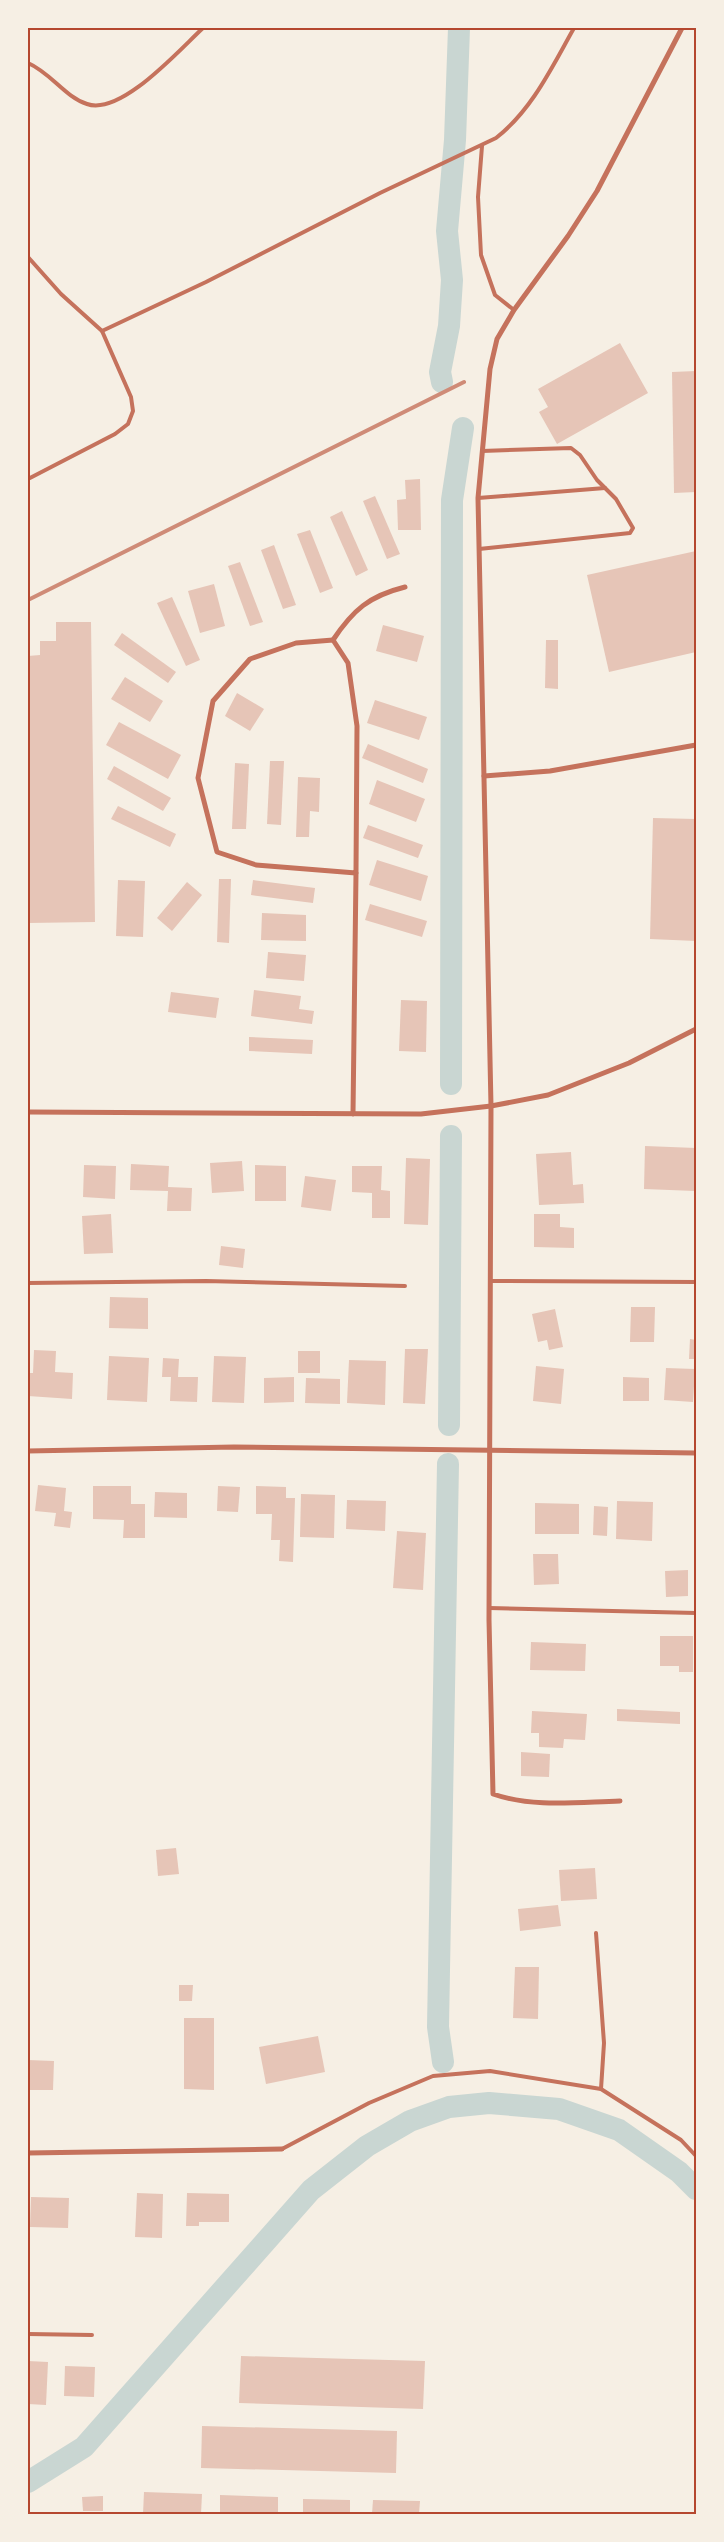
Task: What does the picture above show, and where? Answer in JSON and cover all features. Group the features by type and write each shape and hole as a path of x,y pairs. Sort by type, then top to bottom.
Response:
{"street":[{"path":"620,1802 541,1802 511,1800 493,1794 489,1608 491,1106 478,498 490,369 497,339 514,310 568,236 597,191 682,28"},
{"path":"356,873 256,865 217,852 198,778 213,701 250,659 296,643 332,640 345,622 364,603 383,593 405,587"},
{"path":"332,640 348,663 357,726 354,1114"},
{"path":"484,776 550,771 696,744"},
{"path":"28,1112 421,1114 491,1106 548,1095 629,1063 696,1028"},
{"path":"28,1451 234,1446 696,1453"},
{"path":"28,2153 282,2149"}],"lane":[{"path":"28,63 40,68 72,96 86,104 97,107 111,104 128,96 203,28"},
{"path":"102,332 206,282 443,162 482,146 496,138 512,126 526,110 574,28"},
{"path":"482,146 478,197 481,255 495,295 514,310"},
{"path":"28,257 61,294 102,332 131,397 133,412 128,424 115,434 28,479"},
{"path":"479,549 630,533 634,528 616,499 605,488 580,455 571,448 482,451"},
{"path":"478,498 605,488"},
{"path":"28,1283 206,1281 406,1286"},
{"path":"490,1281 696,1282"},
{"path":"489,1608 696,1613"},
{"path":"596,1933 604,2043 601,2089"},
{"path":"282,2149 369,2103 433,2076 490,2071 601,2089 681,2140 696,2156"},
{"path":"28,2334 92,2335"}],"building":[{"path":"620,343 648,393 557,444 539,412 548,407 538,389"},
{"path":"696,371 696,492 674,493 672,372"},
{"path":"420,479 421,530 398,530 397,500 406,499 405,480"},
{"path":"375,496 400,554 387,559 363,501"},
{"path":"342,511 368,570 356,576 330,517"},
{"path":"310,530 333,588 320,593 297,534"},
{"path":"274,545 296,605 283,609 261,550"},
{"path":"696,551 696,652 609,672 587,575"},
{"path":"240,562 263,622 250,626 228,566"},
{"path":"214,584 225,626 200,633 188,591"},
{"path":"172,597 200,660 186,666 157,603"},
{"path":"56,622 91,622 95,922 28,923 28,656 40,655 40,641 56,641"},
{"path":"383,625 424,636 417,662 376,651"},
{"path":"122,633 176,672 168,683 114,645"},
{"path":"546,640 558,640 558,689 545,688"},
{"path":"125,677 163,701 150,722 111,699"},
{"path":"237,693 264,709 250,731 225,716"},
{"path":"375,700 427,717 419,740 367,723"},
{"path":"119,722 181,755 168,779 106,745"},
{"path":"368,744 428,769 423,783 362,758"},
{"path":"270,761 284,761 281,825 267,824"},
{"path":"235,763 249,764 246,829 232,829"},
{"path":"114,766 171,798 163,811 107,779"},
{"path":"298,777 320,778 319,812 310,811 309,837 296,837"},
{"path":"377,780 425,799 416,822 369,804"},
{"path":"118,806 176,834 170,847 111,819"},
{"path":"653,818 696,819 696,941 650,939"},
{"path":"368,825 423,845 418,858 363,838"},
{"path":"377,860 428,876 421,901 369,885"},
{"path":"219,879 231,879 229,943 217,942"},
{"path":"118,880 145,881 143,937 116,936"},
{"path":"253,880 315,888 313,903 251,895"},
{"path":"187,882 202,895 172,931 157,918"},
{"path":"370,904 427,921 422,937 365,920"},
{"path":"262,913 306,915 306,941 261,940"},
{"path":"268,952 306,955 304,981 266,978"},
{"path":"254,990 301,996 299,1009 314,1011 312,1024 251,1016"},
{"path":"171,992 219,998 216,1018 168,1012"},
{"path":"401,1000 427,1001 426,1052 399,1051"},
{"path":"249,1037 313,1040 312,1054 249,1051"},
{"path":"645,1146 696,1148 695,1191 644,1189"},
{"path":"571,1152 573,1185 583,1184 584,1203 539,1205 536,1154"},
{"path":"406,1158 430,1159 428,1225 404,1224"},
{"path":"242,1161 244,1191 212,1193 210,1163"},
{"path":"131,1164 169,1166 168,1187 192,1188 191,1211 167,1211 168,1191 130,1190"},
{"path":"84,1165 116,1166 115,1199 83,1197"},
{"path":"255,1165 286,1166 286,1201 255,1201"},
{"path":"352,1166 382,1166 381,1190 390,1191 390,1218 372,1218 372,1193 352,1192"},
{"path":"305,1176 336,1180 331,1211 301,1207"},
{"path":"111,1214 113,1253 84,1254 82,1216"},
{"path":"534,1214 560,1214 560,1227 574,1228 574,1248 534,1247"},
{"path":"221,1246 245,1249 243,1268 219,1265"},
{"path":"110,1297 148,1298 148,1329 109,1328"},
{"path":"631,1307 655,1307 654,1342 630,1342"},
{"path":"555,1309 563,1347 549,1350 547,1340 538,1342 532,1314"},
{"path":"690,1339 696,1340 696,1359 689,1359"},
{"path":"405,1349 428,1349 425,1404 403,1403"},
{"path":"34,1350 56,1351 55,1372 73,1373 72,1399 28,1396 28,1373 33,1373"},
{"path":"298,1351 320,1351 320,1373 298,1373"},
{"path":"109,1356 149,1358 147,1402 107,1400"},
{"path":"214,1356 246,1357 244,1403 212,1402"},
{"path":"163,1358 179,1359 178,1377 198,1377 197,1402 170,1401 171,1377 162,1377"},
{"path":"349,1360 386,1361 385,1405 347,1403"},
{"path":"536,1366 564,1369 561,1404 533,1401"},
{"path":"666,1368 695,1369 693,1402 664,1400"},
{"path":"294,1377 294,1402 264,1403 264,1378"},
{"path":"623,1377 649,1378 649,1401 623,1401"},
{"path":"306,1378 340,1379 340,1404 305,1403"},
{"path":"38,1485 66,1488 64,1511 72,1512 70,1528 54,1526 56,1513 35,1511"},
{"path":"93,1486 131,1486 131,1504 145,1504 145,1538 123,1538 124,1520 93,1519"},
{"path":"218,1486 240,1487 238,1512 217,1511"},
{"path":"256,1486 286,1487 286,1498 295,1498 293,1562 279,1561 280,1540 271,1540 272,1514 256,1514"},
{"path":"155,1492 187,1493 187,1518 154,1517"},
{"path":"301,1494 335,1495 334,1538 300,1537"},
{"path":"347,1500 386,1501 385,1531 346,1529"},
{"path":"617,1501 653,1502 652,1541 616,1539"},
{"path":"535,1503 579,1504 579,1534 535,1534"},
{"path":"594,1506 608,1507 607,1536 593,1535"},
{"path":"397,1531 426,1533 423,1590 393,1588"},
{"path":"533,1554 558,1554 559,1584 534,1585"},
{"path":"688,1570 688,1596 666,1597 665,1571"},
{"path":"660,1636 693,1636 693,1672 679,1672 679,1666 660,1666"},
{"path":"531,1642 586,1644 585,1671 530,1670"},
{"path":"617,1709 680,1712 680,1724 617,1721"},
{"path":"532,1711 587,1714 585,1740 564,1739 563,1748 539,1747 539,1733 531,1733"},
{"path":"521,1752 550,1754 549,1777 521,1776"},
{"path":"176,1848 179,1874 158,1876 156,1850"},
{"path":"595,1868 597,1899 561,1901 559,1870"},
{"path":"558,1905 561,1926 520,1931 518,1909"},
{"path":"515,1967 539,1967 538,2019 513,2018"},
{"path":"179,1985 193,1985 192,2001 179,2001"},
{"path":"184,2018 214,2018 214,2090 184,2089"},
{"path":"318,2036 325,2072 266,2084 259,2047"},
{"path":"28,2060 54,2061 53,2090 28,2090"},
{"path":"137,2193 163,2194 162,2238 135,2237"},
{"path":"187,2193 229,2194 229,2222 199,2222 199,2226 186,2226"},
{"path":"31,2197 69,2198 68,2228 30,2227"},
{"path":"241,2356 425,2361 423,2409 239,2403"},
{"path":"28,2361 48,2362 46,2405 28,2404"},
{"path":"65,2366 95,2367 94,2397 64,2396"},
{"path":"202,2426 397,2431 396,2473 201,2468"},
{"path":"144,2492 202,2494 201,2514 143,2514"},
{"path":"220,2495 278,2497 278,2514 220,2514"},
{"path":"103,2496 103,2511 83,2511 82,2497"},
{"path":"303,2499 350,2500 350,2514 303,2514"},
{"path":"373,2500 420,2501 419,2514 372,2514"}],"waterway":[{"path":"442,382 440,372 449,326 452,280 447,231 455,140 459,28"},
{"path":"451,1084 452,500 463,428"},
{"path":"449,1425 451,1136"},
{"path":"443,2062 438,2027 448,1464"},
{"path":"28,2482 84,2447 311,2190 367,2146 410,2121 449,2107 489,2103 559,2109 619,2130 679,2172 696,2189"}],"railway":[{"path":"28,600 464,382"}]}
